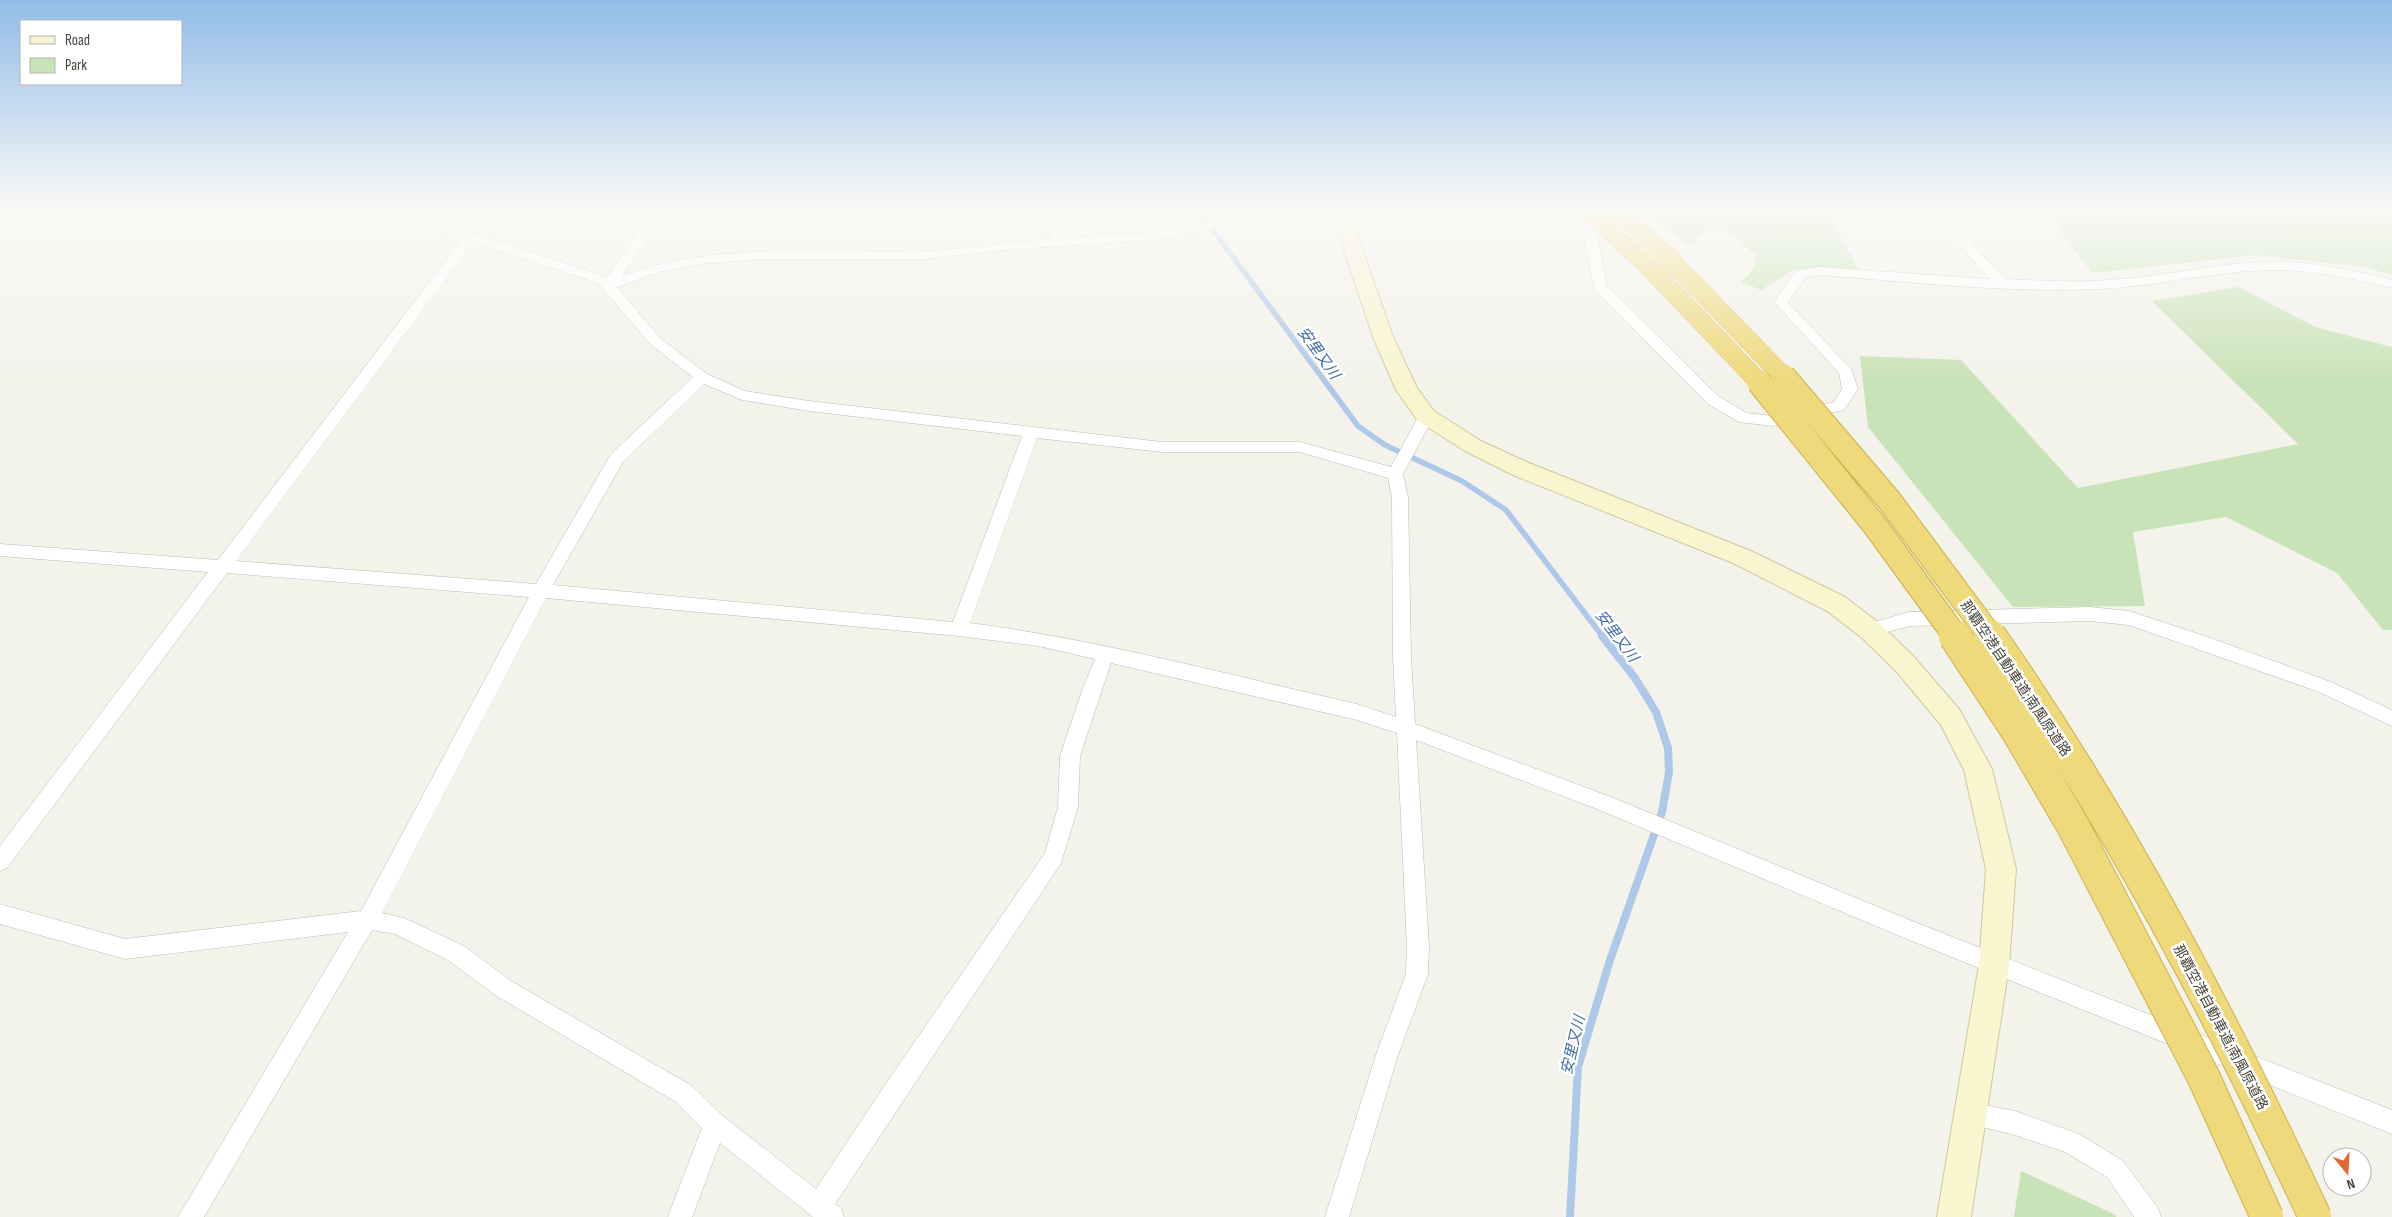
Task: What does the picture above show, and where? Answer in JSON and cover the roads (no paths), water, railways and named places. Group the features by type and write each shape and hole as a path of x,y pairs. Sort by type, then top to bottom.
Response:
{"highway":[{"name":"那覇空港自動車道;南風原道路","path":"1664,268 1904,518 2034,699 2091,792 2215,1011 2275,1130 2315,1217"},
{"name":"那覇空港自動車道;南風原道路","path":"1771,379 1812,444 1933,604 2000,703 2042,770 2169,1008 2267,1217"}],"street":[{"path":"0,862 447,268"},
{"path":"566,268 603,280 655,341 702,377 742,395 809,406 1162,447 1300,447 1395,474"},
{"path":"608,286 621,268"},
{"path":"608,286 657,268"},
{"path":"1360,268 1383,337 1407,390 1426,416 1473,446 1521,469 1742,557 1836,604 1870,630 1905,664 1950,717 1978,769 2001,868 1994,965 1954,1217"},
{"path":"1597,268 1600,287 1712,400 1744,418 1773,421 1839,406 1850,389 1846,372 1781,302 1802,274 1818,271 2002,283 2096,285 2150,281 2239,268"},
{"path":"1988,268 2002,283"},
{"path":"2301,268 2322,269 2392,284"},
{"path":"190,1217 367,920 542,591 617,458 702,377"},
{"path":"1337,1217 1387,1056 1417,974 1418,947 1408,729 1402,657 1400,497 1395,474 1426,416"},
{"path":"959,629 1031,433"},
{"path":"0,550 222,568 315,572 959,629 1038,639 1357,712 1408,729 1623,811 1994,965 2392,1122"},
{"path":"1870,630 1909,619 2090,614 2129,618 2199,641 2324,687 2392,718"},
{"path":"0,914 125,949 367,920 397,925 456,953 503,988 684,1094 715,1124 826,1211 1054,857 1068,807 1070,756 1092,688 1106,654"},
{"path":"1970,1114 2015,1123 2071,1142 2115,1169 2149,1217"},
{"path":"680,1217 715,1124"}],"waterway":[{"name":"安里又川","path":"1241,268 1358,426 1385,445 1462,481 1506,510 1603,637"},
{"name":"安里又川","path":"1570,1217 1578,1067 1610,960 1662,812 1669,772 1668,748 1656,712 1635,678 1602,636"}]}
